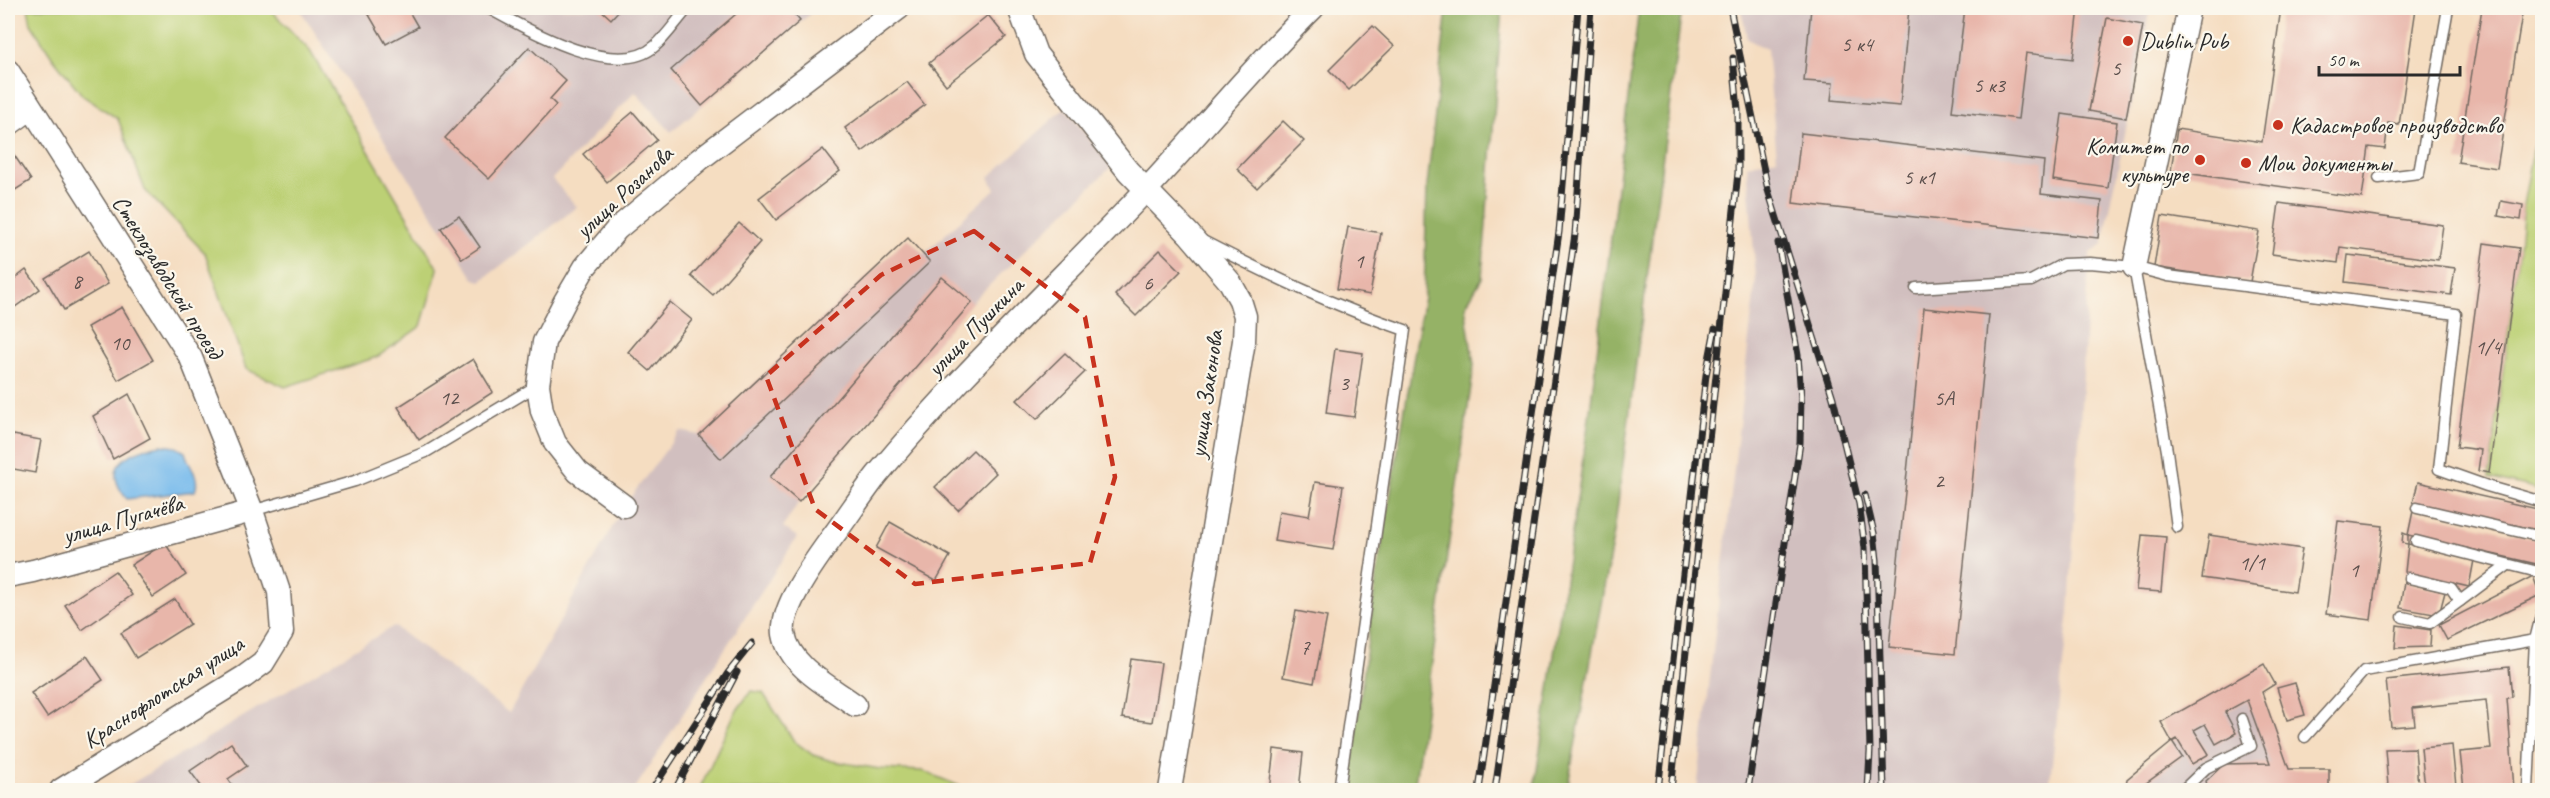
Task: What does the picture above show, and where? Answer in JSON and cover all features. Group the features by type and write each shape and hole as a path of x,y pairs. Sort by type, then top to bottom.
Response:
{"street":[{"name":"улица Розанова","path":"624,506 578,472 555,443 542,411 538,385 544,342 565,301 585,267 618,229 700,159 899,8"},
{"name":"улица Законова","path":"1019,8 1035,54 1128,171 1189,234 1230,282 1240,300 1245,316 1244,341 1170,790"},
{"name":"улица Пушкина","path":"855,705 804,668 790,651 784,633 787,613 806,573 876,477 931,412 1146,189 1277,43 1313,8"},
{"path":"2133,267 2189,8"},
{"name":"Стеклозаводской проезд","path":"8,71 30,109 191,358 252,511 279,592"},
{"path":"8,125 30,109"},
{"name":"улица Пугачёва","path":"8,576 33,572 252,511"},
{"name":"Краснофлотская улица","path":"61,790 263,663 282,632 279,592"}],"lane":[{"path":"489,8 561,43 596,56 626,59 654,48 688,8"},
{"path":"2379,178 2420,173 2448,8"},
{"path":"1189,234 1336,306 1405,330 1340,790"},
{"path":"1916,288 2031,281 2063,264 2090,263 2133,267 2168,276 2456,314 2439,469 2489,487 2542,502"},
{"path":"2133,267 2167,451 2177,527"},
{"path":"252,511 355,481 426,452 538,385"},
{"path":"2417,508 2542,537"},
{"path":"2416,542 2542,573"},
{"path":"2403,617 2433,628 2460,601 2508,565"},
{"path":"2409,578 2451,588 2460,601"},
{"path":"2528,790 2535,640 2542,612"},
{"path":"2305,737 2364,671 2535,640"},
{"path":"2183,790 2206,768 2251,746 2242,719"}],"highlighted area":[{"path":"974,231 1085,317 1115,477 1090,563 915,584 815,509 766,376 881,275"}],"shaded area":[{"path":"299,8 817,8 671,132 635,92 552,179 577,207 481,281 474,279"},
{"path":"1741,8 2150,8 2103,244 2090,253 2069,611 2049,790 1697,790 1756,278 1747,165 1777,158 1767,49 1747,39"},
{"path":"1065,108 1111,167 972,302 799,502 783,527 797,537 634,790 121,790 394,626 509,713 624,506 680,431 699,435 908,238 924,254 995,189 989,177"},
{"path":"2262,692 2289,769 2289,790 2125,790 2127,779 2172,742"}],"green space":[{"path":"28,8 269,8 310,51 438,269 421,326 377,357 285,387 246,369 205,253 145,190 118,119 83,96 53,58 31,24"},
{"path":"1447,8 1502,8 1482,278 1465,307 1474,365 1414,790 1348,790 1376,579 1424,297 1427,186"},
{"path":"1639,8 1681,8 1681,16 1614,533 1567,790 1534,790 1589,418"},
{"path":"2542,103 2542,491 2489,478 2523,205"},
{"path":"751,691 763,693 794,741 813,755 832,761 880,769 923,771 969,790 699,790 735,713"}],"water":[{"path":"161,445 176,447 185,452 195,476 195,491 127,499 119,487 116,477 117,469 129,456 138,451"}],"building":[{"path":"365,8 407,8 418,27 386,44"},
{"path":"599,8 621,8 611,19"},
{"path":"743,8 789,8 800,21 702,106 671,70"},
{"path":"1811,8 1909,8 1900,106 1831,100 1833,83 1804,81"},
{"path":"1965,8 2079,8 2073,59 2026,53 2018,119 1952,111"},
{"path":"2281,8 2416,8 2399,125 2388,123 2385,149 2369,147 2362,198 2171,171 2177,129 2262,142"},
{"path":"2482,8 2523,8 2497,168 2458,162"},
{"path":"988,15 1006,37 946,85 929,63"},
{"path":"2107,18 2143,25 2126,118 2089,111"},
{"path":"1373,26 1394,46 1349,90 1329,70"},
{"path":"529,47 566,81 550,99 556,105 489,179 445,138"},
{"path":"907,82 925,105 862,152 845,128"},
{"path":"633,112 657,140 607,182 583,154"},
{"path":"2062,114 2117,122 2108,188 2053,180"},
{"path":"1283,121 1304,141 1257,188 1237,169"},
{"path":"1801,133 2044,161 2041,194 2102,201 2098,238 1793,203"},
{"path":"823,149 840,171 776,220 759,198"},
{"path":"14,155 31,180 9,194 8,159"},
{"path":"2501,201 2523,205 2521,220 2498,216"},
{"path":"2279,203 2443,225 2438,260 2340,247 2338,263 2272,254"},
{"path":"459,216 480,247 462,259 441,228"},
{"path":"2162,216 2259,231 2250,282 2154,267"},
{"path":"739,223 760,242 713,295 691,276"},
{"path":"1348,227 1381,233 1370,295 1337,289"},
{"path":"908,238 930,262 721,459 699,435"},
{"path":"2484,243 2519,248 2489,473 2478,471 2481,450 2457,447"},
{"path":"1160,250 1181,271 1136,316 1115,295"},
{"path":"89,251 108,284 64,310 45,278"},
{"path":"2348,255 2455,268 2451,295 2345,282"},
{"path":"26,270 40,289 8,312 8,284"},
{"path":"942,277 972,302 799,502 770,477"},
{"path":"670,302 692,320 650,371 628,352"},
{"path":"122,307 153,360 118,380 87,327"},
{"path":"1924,308 1989,315 1955,654 1889,647"},
{"path":"1335,349 1363,353 1354,417 1326,413"},
{"path":"1065,353 1085,372 1037,419 1017,400"},
{"path":"473,359 493,392 419,440 398,407"},
{"path":"129,394 150,438 113,459 93,416"},
{"path":"8,434 41,440 35,473 8,468"},
{"path":"973,450 996,473 958,510 935,487"},
{"path":"1315,482 1343,486 1333,550 1274,541 1279,511 1309,516"},
{"path":"2418,482 2542,510 2542,531 2413,503"},
{"path":"2413,511 2542,540 2541,565 2408,535"},
{"path":"2338,521 2383,526 2371,620 2326,614"},
{"path":"890,522 950,556 936,581 876,548"},
{"path":"2403,533 2408,535 2408,544 2402,543"},
{"path":"2142,535 2166,537 2161,592 2136,590"},
{"path":"2209,535 2302,549 2295,592 2202,578"},
{"path":"165,543 186,575 153,597 131,565"},
{"path":"2408,544 2474,560 2469,587 2405,572"},
{"path":"115,571 132,595 82,630 65,605"},
{"path":"2533,576 2540,595 2447,640 2439,625"},
{"path":"2404,582 2445,592 2439,615 2400,608"},
{"path":"175,599 190,624 136,658 121,633"},
{"path":"1296,611 1327,617 1314,683 1283,677"},
{"path":"2397,625 2431,630 2430,647 2395,648"},
{"path":"87,656 103,680 47,717 31,693"},
{"path":"1131,659 1161,663 1152,722 1122,718"},
{"path":"2264,664 2275,684 2262,692 2289,769 2329,769 2329,790 2208,790 2206,781 2224,764 2270,763 2247,700 2225,712 2236,733 2216,744 2205,724 2194,730 2209,754 2192,764 2177,739 2172,742 2161,722"},
{"path":"2509,667 2512,697 2507,698 2514,789 2464,790 2460,752 2491,749 2486,700 2413,708 2415,725 2391,727 2386,680"},
{"path":"2295,683 2305,715 2287,720 2277,688"},
{"path":"2172,742 2182,757 2145,784 2144,790 2125,790 2127,779"},
{"path":"231,743 247,766 228,779 236,790 204,790 190,771"},
{"path":"2452,745 2456,786 2425,789 2421,748"},
{"path":"2415,748 2418,786 2388,786 2385,749"},
{"path":"1274,749 1303,753 1299,790 1269,790"}],"railway":[{"path":"1479,790 1559,232 1578,8"},
{"path":"1495,790 1575,234 1591,8"},
{"path":"1730,8 1768,190 1833,398 1859,504 1865,548 1870,751 1868,790"},
{"path":"1671,790 1738,173 1738,110 1733,58"},
{"path":"1748,790 1800,443 1801,397 1798,355 1778,243"},
{"path":"1658,790 1706,375 1715,329"},
{"path":"1865,495 1874,533 1877,560 1884,790"},
{"path":"652,790 728,673 752,643"},
{"path":"675,790 737,672"}],"place":[{"name":"Dublin Pub","path":"2128,41"},
{"name":"Кадастровое производство","path":"2278,125"},
{"name":"Комитет по культуре","path":"2200,160"},
{"name":"Мои документы","path":"2246,163"}]}
